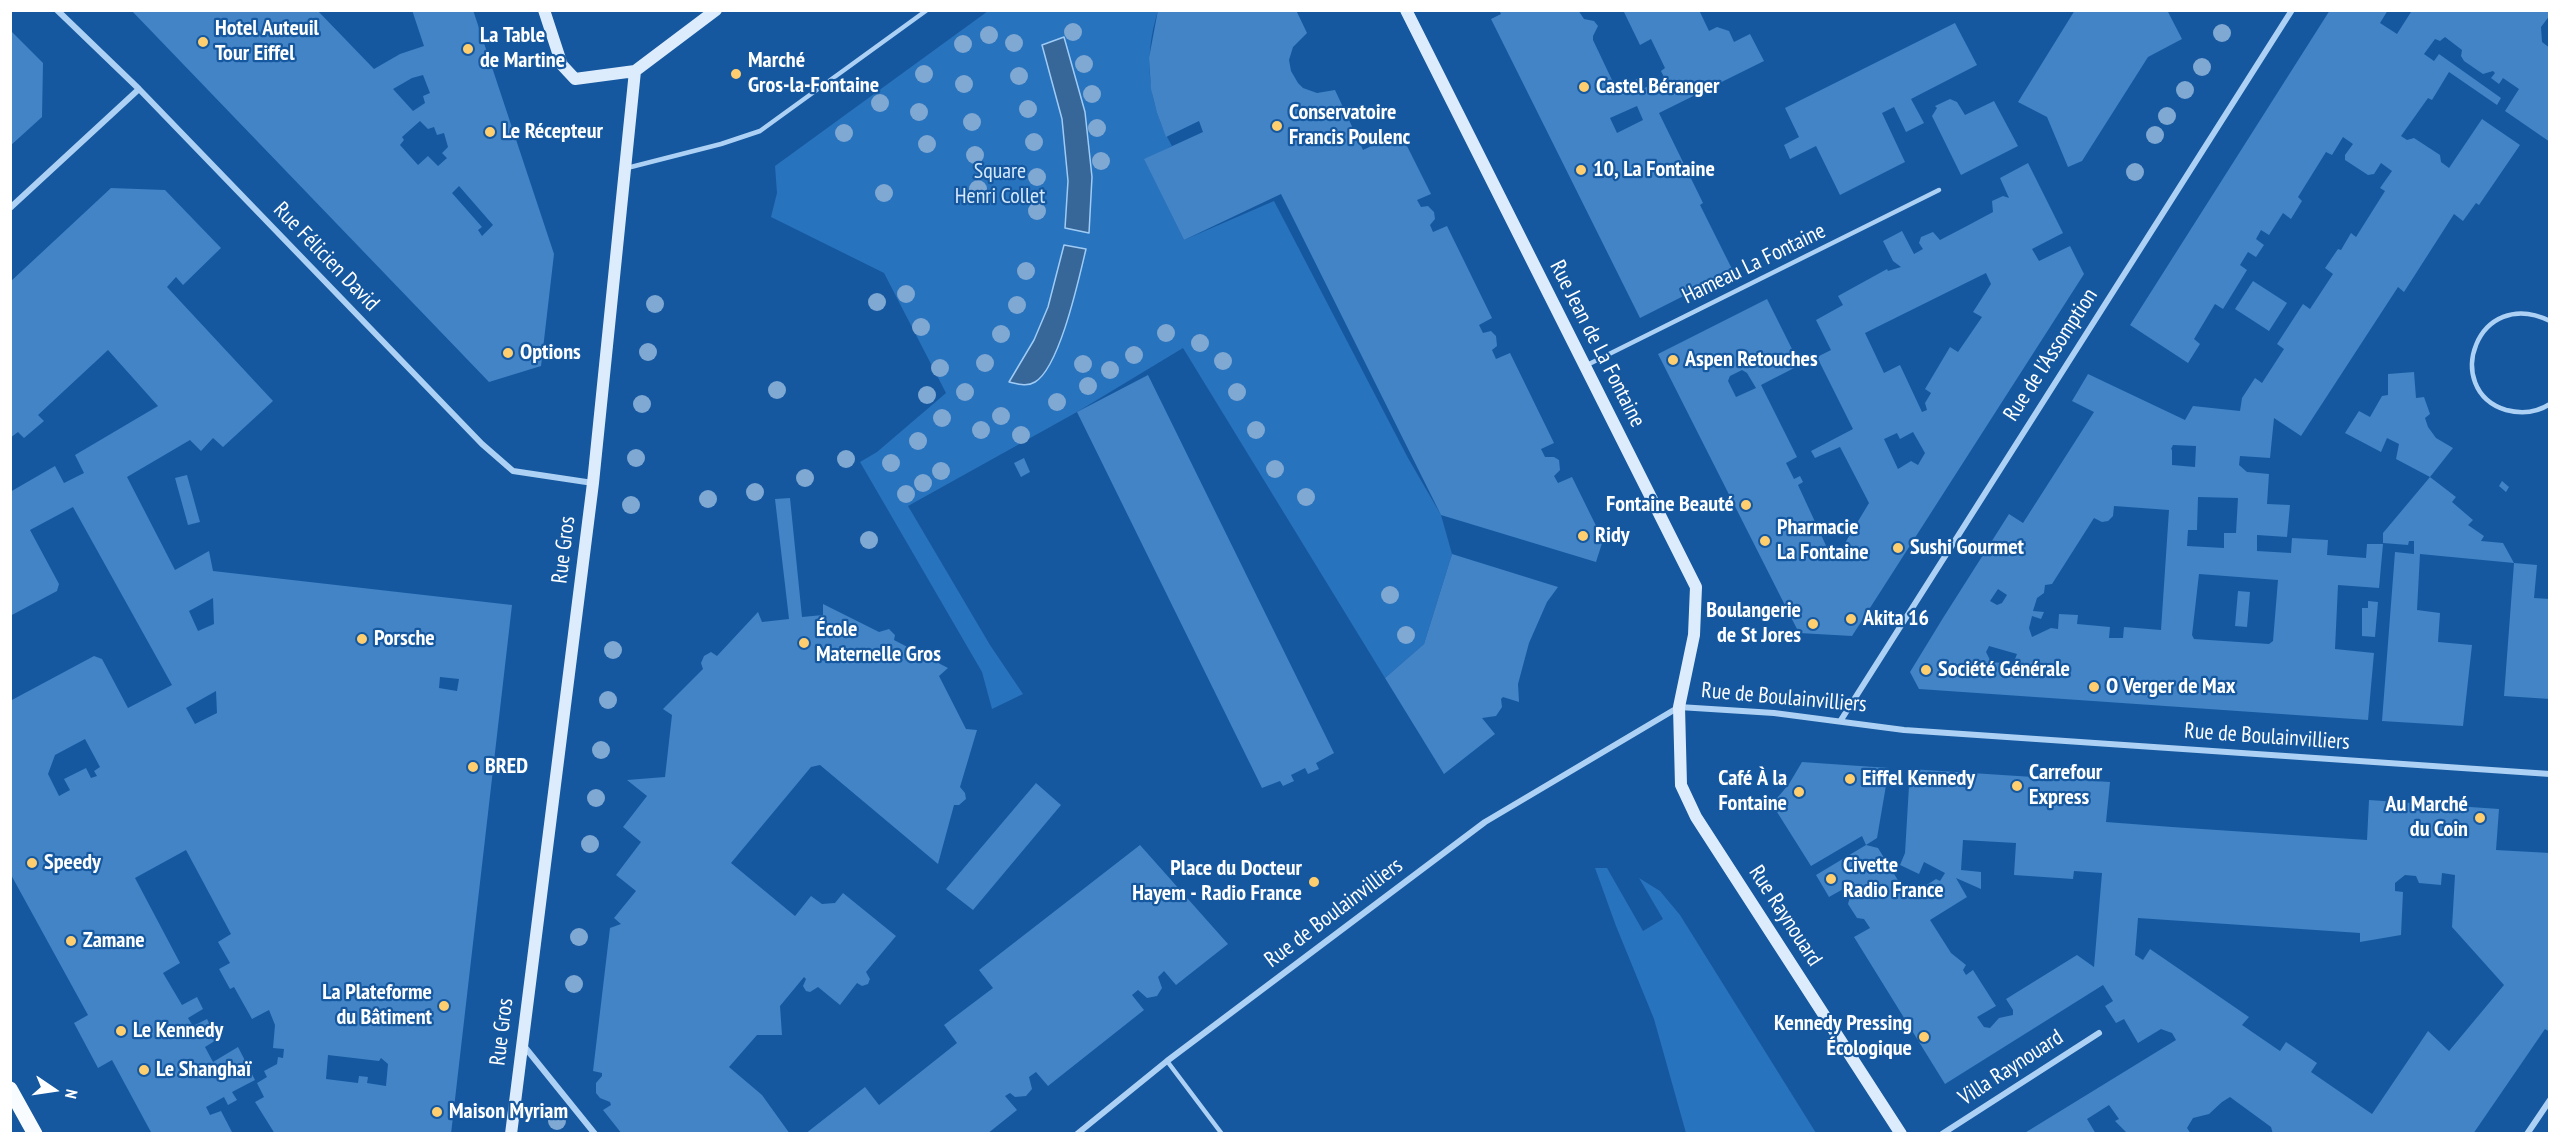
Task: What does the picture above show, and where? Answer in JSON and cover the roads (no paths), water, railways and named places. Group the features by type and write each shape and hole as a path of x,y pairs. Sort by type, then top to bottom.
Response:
{"main road":[{"path":"10,1089 35,1134"}],"street":[{"name":"Rue Félicien David","path":"57,10 139,89 482,444 513,471 593,483"},
{"path":"544,10 562,64 575,79 635,71 716,10"},
{"name":"Rue de l'Assomption","path":"1841,720 2292,10"},
{"name":"Rue Jean de La Fontaine","path":"1408,11 1695,586 1694,635 1679,707"},
{"name":"Rue Gros","path":"511,1134 593,483 627,168 635,71"},
{"path":"10,208 139,89"},
{"name":"Rue de Boulainvilliers","path":"1077,1134 1167,1061 1485,822 1679,707 1841,720 1904,730 2550,774"},
{"name":"Rue Raynouard","path":"1679,707 1681,785 1696,817 1901,1134"},
{"name":"Villa Raynouard","path":"1942,1134 2099,1034"},
{"path":"522,1043 595,1134"},
{"path":"2527,1134 2550,1100"}],"lane":[{"path":"627,168 721,144 760,131 927,10"},
{"name":"Hameau La Fontaine","path":"1584,366 1939,190"},
{"path":"2549,406 2524,412 2500,408 2486,398 2476,384 2472,368 2472,352 2479,336 2490,324 2504,315 2520,312 2537,314 2550,321"},
{"path":"1167,1061 1222,1134"}],"place":[{"name":"Hotel Auteuil Tour Eiffel","path":"203,42"},
{"name":"La Table de Martine","path":"468,49"},
{"name":"Marché Gros-la-Fontaine","path":"736,74"},
{"name":"Castel Béranger","path":"1584,87"},
{"name":"Conservatoire Francis Poulenc","path":"1277,126"},
{"name":"Le Récepteur","path":"490,132"},
{"name":"10, La Fontaine","path":"1581,170"},
{"name":"Options","path":"508,353"},
{"name":"Aspen Retouches","path":"1673,360"},
{"name":"Fontaine Beauté","path":"1746,505"},
{"name":"Ridy","path":"1583,536"},
{"name":"Pharmacie La Fontaine","path":"1765,541"},
{"name":"Sushi Gourmet","path":"1898,548"},
{"name":"Akita 16","path":"1851,619"},
{"name":"Boulangerie de St Jores","path":"1813,624"},
{"name":"Porsche","path":"362,639"},
{"name":"École Maternelle Gros","path":"804,643"},
{"name":"Société Générale","path":"1926,670"},
{"name":"O Verger de Max","path":"2094,687"},
{"name":"BRED","path":"473,767"},
{"name":"Eiffel Kennedy","path":"1850,779"},
{"name":"Carrefour Express","path":"2017,786"},
{"name":"Café À la Fontaine","path":"1799,792"},
{"name":"Au Marché du Coin","path":"2480,818"},
{"name":"Speedy","path":"32,863"},
{"name":"Civette Radio France","path":"1831,879"},
{"name":"Place du Docteur Hayem - Radio France","path":"1314,882"},
{"name":"Zamane","path":"71,941"},
{"name":"La Plateforme du Bâtiment","path":"444,1006"},
{"name":"Le Kennedy","path":"121,1031"},
{"name":"Kennedy Pressing Écologique","path":"1924,1037"},
{"name":"Le Shanghaï","path":"144,1070"},
{"name":"Maison Myriam","path":"437,1112"}],"park label":[{"name":"Square Henri Collet","path":"1000,184"}]}
